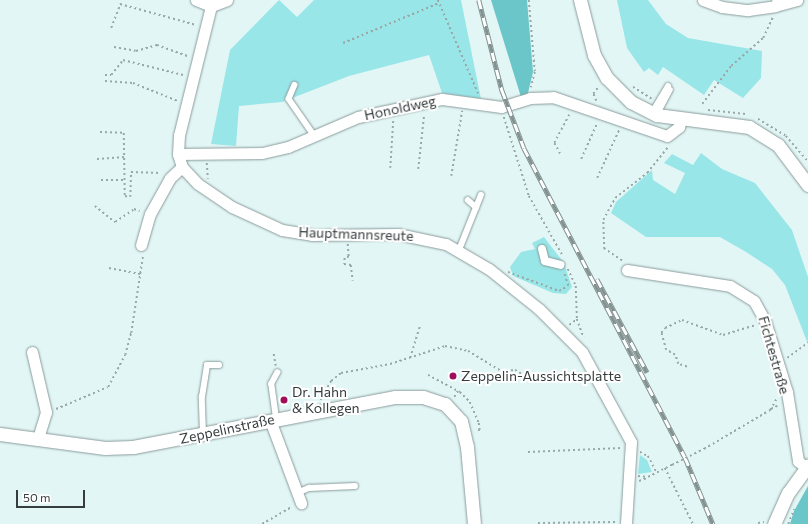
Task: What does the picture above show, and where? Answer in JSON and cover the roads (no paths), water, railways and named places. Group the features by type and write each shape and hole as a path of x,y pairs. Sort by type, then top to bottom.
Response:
{"street":[{"path":"196,0 212,3 227,0"},
{"path":"580,0 587,37 607,78 632,102 681,118 727,122 765,135 791,158 808,185"},
{"path":"703,0 737,10 797,0"},
{"name":"Hauptmannsreute","path":"212,3 186,103 178,154 179,170 232,207 282,230 312,235 398,234 428,238 459,250 539,308 582,352 632,449 633,479 626,523"},
{"name":"Honoldweg","path":"178,154 262,153 288,147 314,135 394,108 426,100 464,102 484,106 501,107 530,98 553,97 667,136 679,128 681,118"},
{"path":"141,245 150,214 179,170"},
{"path":"542,249 545,260 563,263"},
{"name":"Fichtestraße","path":"627,270 730,286 743,292 761,311 787,392 798,461 807,467"},
{"path":"32,352 46,412 38,439"},
{"name":"Zeppelinstraße","path":"0,434 105,448 203,434 273,419 395,397 423,397 453,412 466,436 474,524"},
{"path":"273,419 299,498"},
{"path":"774,524 788,492 807,467"}],"lane":[{"path":"295,85 289,99 314,135"},
{"path":"655,110 669,88 655,110"},
{"path":"459,250 480,195"},
{"path":"468,200 476,207"},
{"path":"203,434 202,397 207,365 219,365"},
{"path":"273,419 271,384 277,373"},
{"path":"299,498 309,488 354,486"}],"railway":[{"path":"479,0 502,90 524,148 685,457 713,524"},
{"path":"597,279 647,372"}],"place":[{"name":"Zeppelin-Aussichtsplatte","path":"453,376"},
{"name":"Dr. Hahn & Kollegen","path":"284,400"}]}
